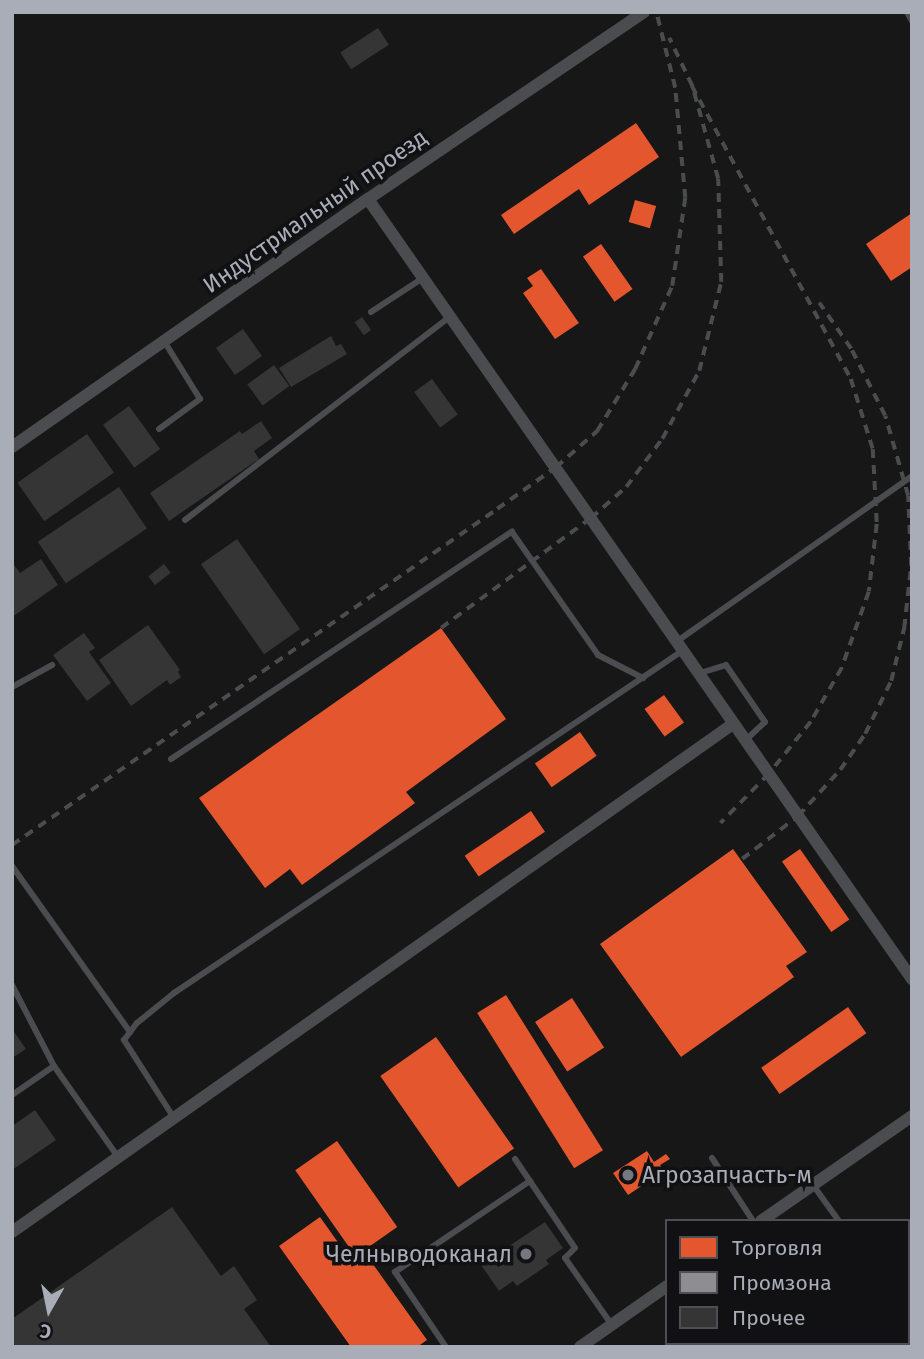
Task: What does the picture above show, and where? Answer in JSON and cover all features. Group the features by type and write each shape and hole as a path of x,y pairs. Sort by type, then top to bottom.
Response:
{"street":[{"name":"Индустриальный проезд","path":"12,447 368,199 643,12"},
{"path":"368,199 912,979"},
{"path":"12,1232 733,724"},
{"path":"764,1219 912,1116"},
{"path":"580,1347 665,1287"}],"lane":[{"path":"907,12 912,21"},
{"path":"371,312 423,278"},
{"path":"185,520 450,317"},
{"path":"159,429 200,399 164,341"},
{"path":"174,1118 124,1040 174,993 643,678 679,647 912,476"},
{"path":"171,759 512,532 598,655 643,678"},
{"path":"12,687 52,664"},
{"path":"698,674 726,665 765,722 745,741"},
{"path":"12,866 130,1032"},
{"path":"12,985 54,1066 118,1157"},
{"path":"12,1095 54,1066"},
{"path":"712,1158 752,1219"},
{"path":"515,1159 575,1248 565,1258 612,1325"},
{"path":"446,1347 396,1272 530,1181"},
{"path":"813,1184 838,1219"}],"building: Торговля":[{"path":"636,123 659,157 589,205 579,189 514,234 501,215"},
{"path":"635,200 656,206 650,228 629,222"},
{"path":"912,213 912,267 891,281 866,244"},
{"path":"601,244 633,289 615,302 583,257"},
{"path":"541,269 579,323 555,339 523,293 533,286 527,278"},
{"path":"441,628 506,719 406,792 415,803 302,885 290,869 265,888 199,798"},
{"path":"664,695 684,723 665,737 645,709"},
{"path":"580,732 597,756 552,787 535,764"},
{"path":"531,811 545,832 479,876 465,856"},
{"path":"733,849 807,952 786,966 794,977 681,1057 600,944"},
{"path":"800,849 849,919 831,932 782,862"},
{"path":"506,995 603,1150 574,1168 477,1013"},
{"path":"572,998 604,1047 567,1071 535,1022"},
{"path":"848,1007 866,1033 780,1094 761,1068"},
{"path":"436,1037 514,1148 458,1187 380,1076"},
{"path":"337,1141 397,1227 355,1256 295,1170"},
{"path":"647,1151 654,1162 666,1154 670,1159 660,1165 664,1171 628,1195 613,1173"},
{"path":"320,1217 352,1262 365,1253 427,1340 417,1347 351,1347 279,1246"}],"building: Промзона":[{"path":"896,1345 897,1347 855,1347"}],"building: Прочее":[{"path":"378,28 389,45 351,69 340,53"},
{"path":"362,317 371,330 364,335 355,322"},
{"path":"243,329 262,356 235,375 216,348"},
{"path":"331,336 336,346 341,344 347,354 291,387 279,368"},
{"path":"274,365 289,386 263,405 247,384"},
{"path":"432,379 458,415 440,428 414,392"},
{"path":"129,406 160,449 134,468 103,425"},
{"path":"261,421 272,438 254,451 259,459 169,521 150,493 240,431 242,434"},
{"path":"87,434 114,473 44,521 17,483"},
{"path":"119,487 147,528 66,583 38,542"},
{"path":"237,539 300,629 264,654 201,564"},
{"path":"41,559 58,585 12,617 12,562 20,573"},
{"path":"164,564 171,573 155,585 148,576"},
{"path":"148,625 180,670 178,672 181,677 170,685 167,680 131,706 99,660"},
{"path":"84,633 95,648 89,652 111,683 87,701 53,655"},
{"path":"12,1029 26,1049 12,1058"},
{"path":"35,1110 56,1140 12,1170 12,1126"},
{"path":"172,1207 221,1276 234,1266 257,1300 244,1309 271,1347 12,1347 12,1319"},
{"name":"Челныводоканал","path":"545,1222 563,1248 546,1260 549,1264 517,1286 513,1281 499,1291 481,1265"}],"railway":[{"path":"12,845 497,509 556,467 597,431 635,369 672,286 685,198 675,88 656,12"},
{"path":"441,628 591,518 626,487 662,439 699,371 721,282 718,179 692,86 669,38"},
{"path":"692,86 851,379 873,449 877,524 869,592 842,668 811,722 769,774 721,823"},
{"path":"742,859 798,816 840,770 865,734 891,681 904,628 911,566 908,496 885,416 851,349 819,303"}],"place":[{"name":"Агрозапчасть-м","path":"628,1175"},
{"name":"Челныводоканал","path":"526,1254"}]}
